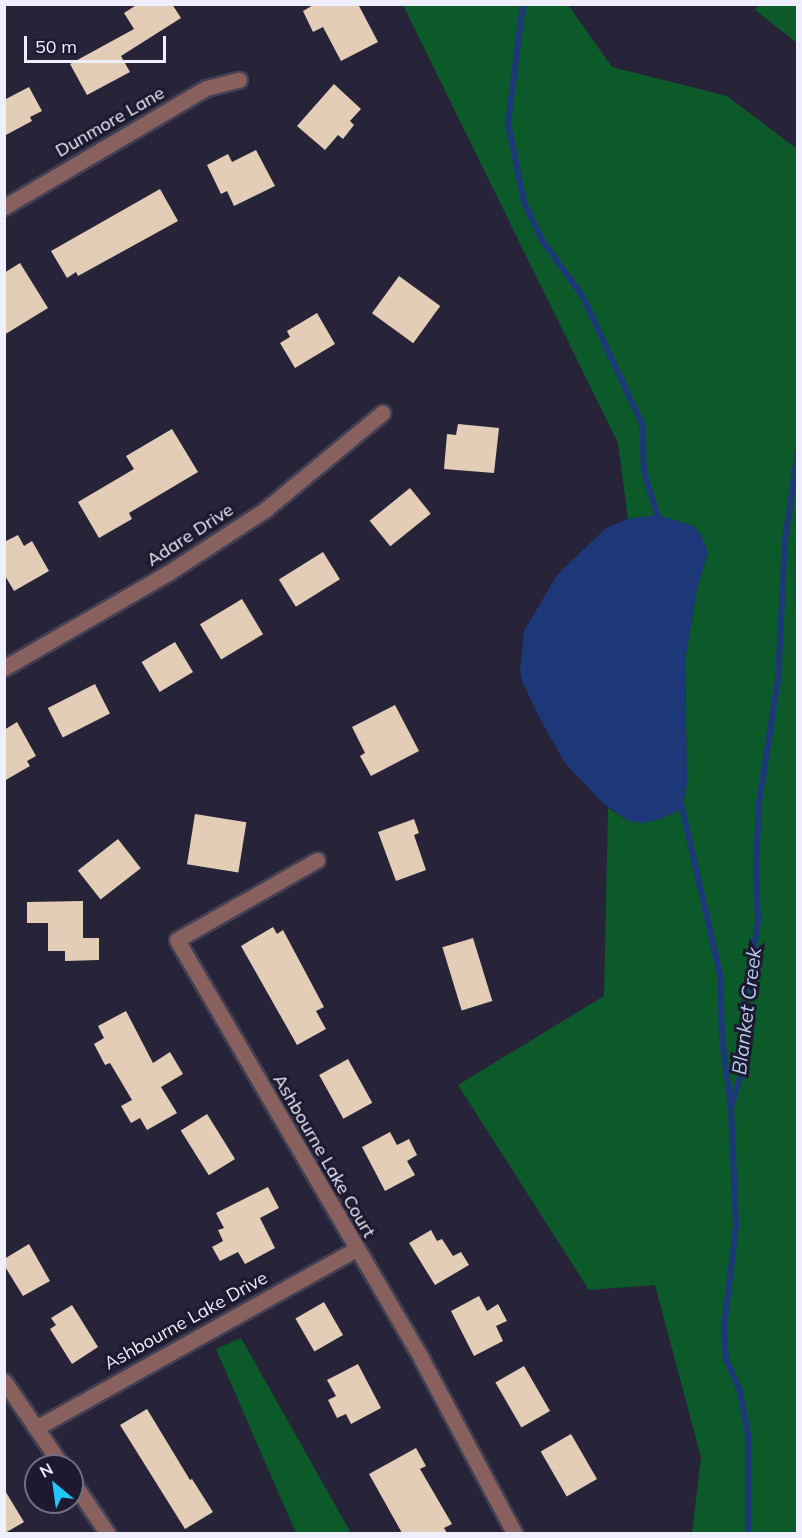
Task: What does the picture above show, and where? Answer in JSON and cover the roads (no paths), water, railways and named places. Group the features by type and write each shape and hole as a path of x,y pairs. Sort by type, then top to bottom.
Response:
{"street":[{"name":"Dunmore Lane","path":"4,207 206,88 239,80"},
{"name":"Adare Drive","path":"4,668 168,573 266,509 382,413"},
{"name":"Ashbourne Lake Court","path":"317,860 177,940 422,1360 515,1533"},
{"name":"Ashbourne Lake Drive","path":"36,1428 356,1249"},
{"path":"4,1381 54,1454"},
{"path":"84,1498 108,1533"}],"water":[{"path":"659,515 694,526 700,533 708,552 697,589 685,661 687,783 682,809 661,819 643,823 629,821 604,804 565,763 539,717 522,681 520,670 524,631 557,575 606,528 628,519"}],"waterway":[{"path":"523,4 508,123 524,202 542,240 583,297 642,424 644,471 660,524"},
{"name":"Blanket Creek","path":"748,1534 748,1435 740,1391 726,1359 724,1328 736,1226 731,1108 743,1067 741,1028 758,922 756,868 759,802 778,679 785,540 798,450"},
{"path":"681,803 720,975 722,1038 731,1108"}]}
